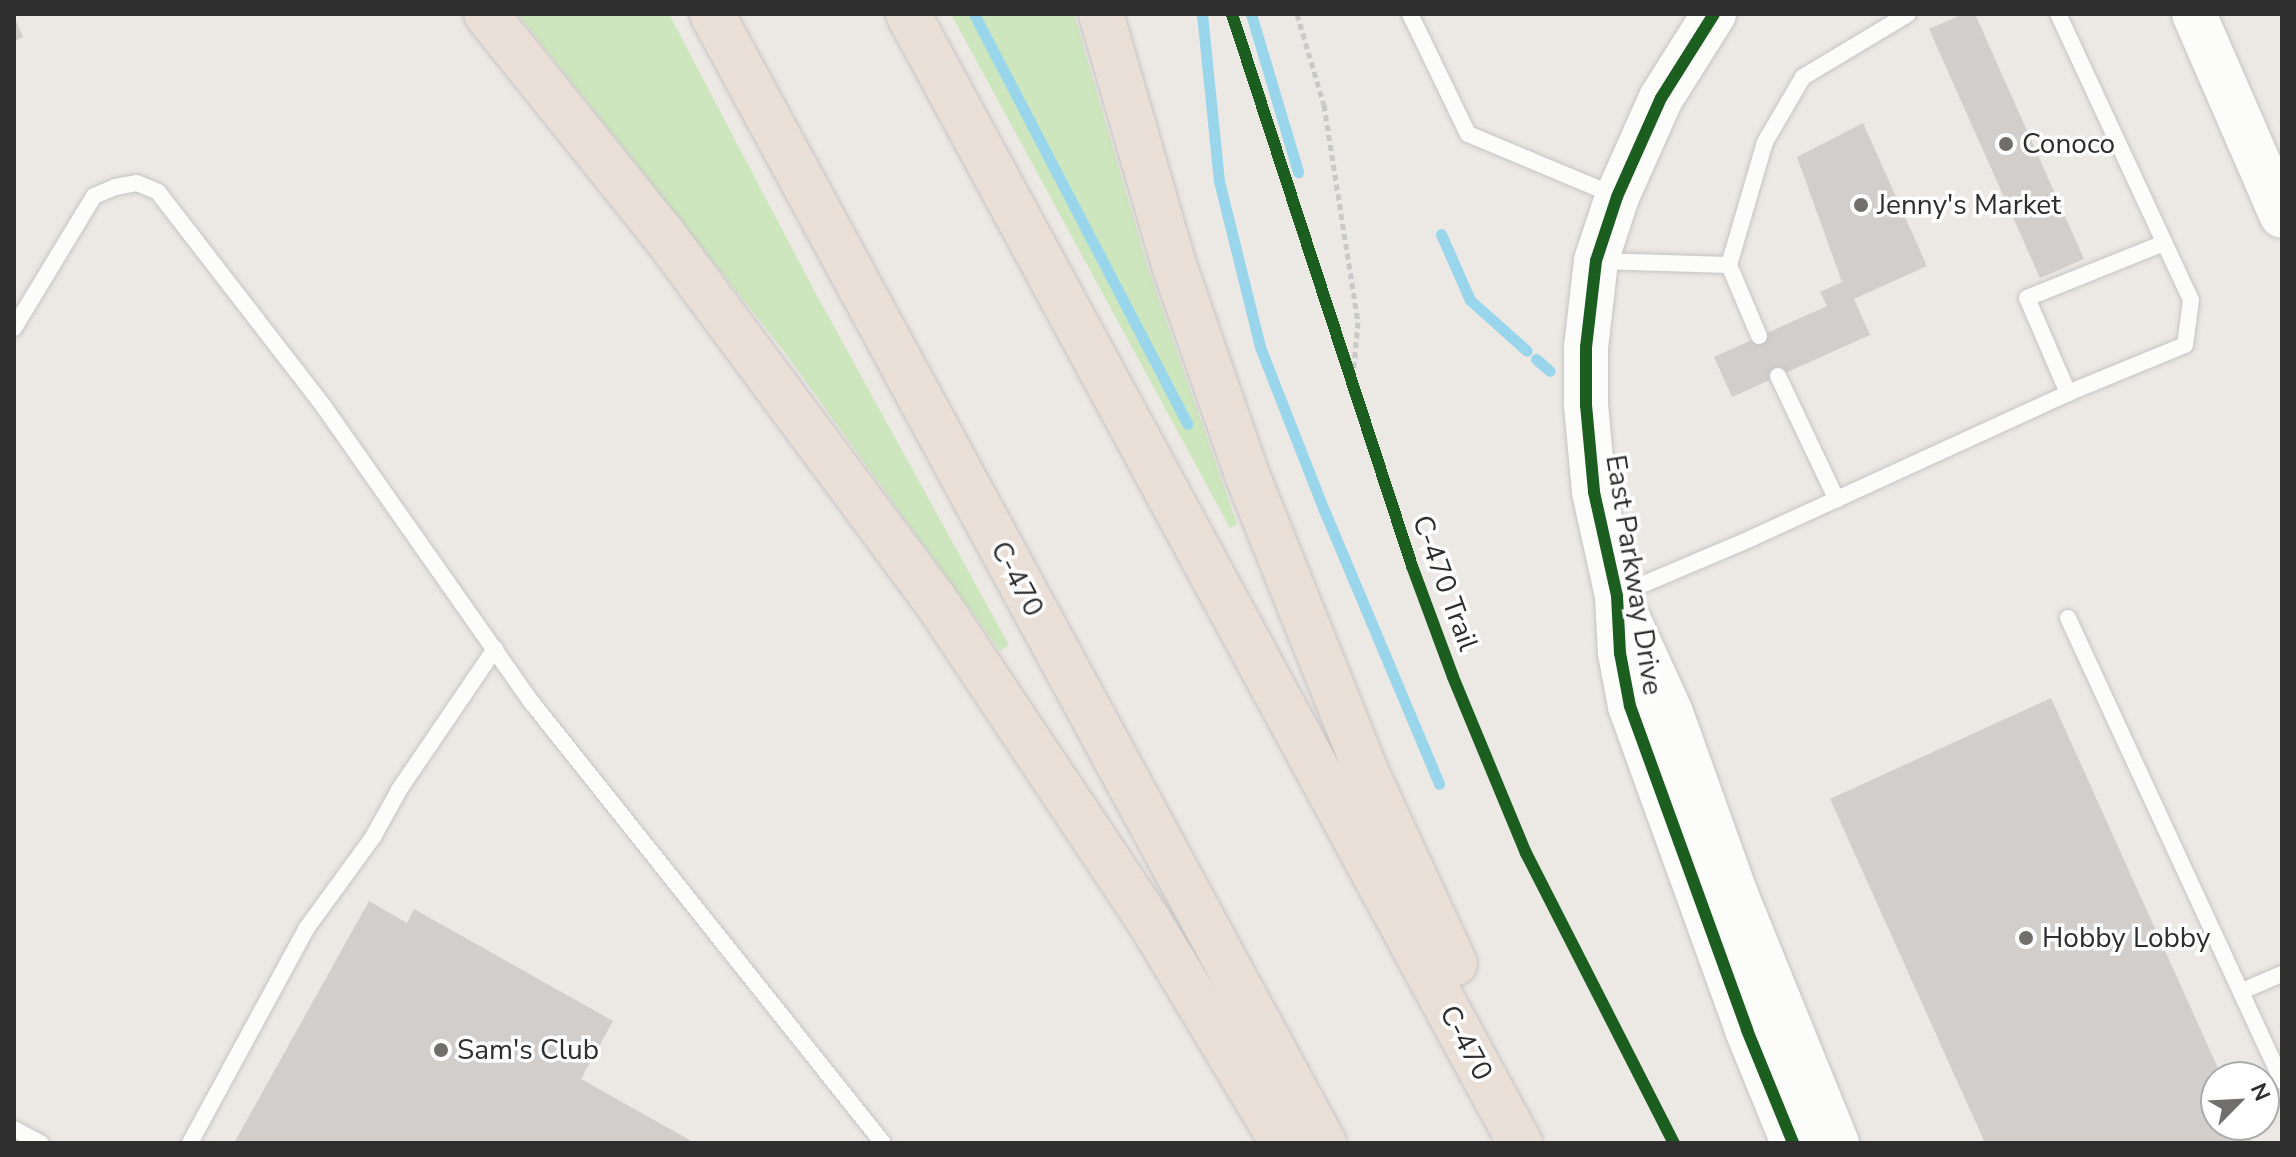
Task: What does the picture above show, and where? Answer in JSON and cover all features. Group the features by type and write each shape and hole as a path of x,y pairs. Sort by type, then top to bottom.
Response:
{"highway":[{"path":"486,14 671,244 933,597 1149,921 1283,1143"},
{"name":"C-470","path":"712,14 1324,1143"},
{"name":"C-470","path":"908,14 1520,1143"},
{"path":"1101,14 1197,337 1285,574 1367,774 1495,1049 1531,1143"}],"street":[{"name":"East Parkway Drive","path":"1714,14 1661,98 1617,197 1596,261 1586,347 1586,405 1594,492 1617,596 1620,653 1630,706 1747,1030 1793,1143"},
{"path":"2194,14 2282,216"},
{"name":"East Parkway Drive","path":"1617,596 1663,692 1737,897 1837,1143"}],"lane":[{"path":"1410,14 1468,134 1617,197"},
{"path":"1617,596 1837,500 2068,393 2185,345 2191,300 2058,14"},
{"path":"1759,336 1729,265 1765,142 1803,77 1908,15"},
{"path":"14,328 94,196 115,187 137,183 158,192 324,407 533,704 883,1143"},
{"path":"2068,393 2027,298 2164,243"},
{"path":"1596,261 1729,265"},
{"path":"1778,376 1837,500"},
{"path":"2068,618 2282,1081"},
{"path":"190,1143 306,929 373,837 399,790 495,649"},
{"path":"2242,991 2282,974"},
{"path":"14,1129 40,1143"}],"path":[{"path":"1297,14 1324,105 1358,322 1352,387"},
{"path":"1343,359 1357,401"}],"green space":[{"path":"518,14 669,14 815,292 1009,645 1000,651 786,354"},
{"path":"951,14 1074,14 1149,271 1237,524 1230,528"}],"building":[{"name":"Conoco","path":"1963,14 1975,14 2084,259 2040,278 1929,29"},
{"path":"14,16 23,37 14,41"},
{"path":"1863,123 1927,266 1854,299 1870,335 1732,397 1714,357 1827,306 1820,292 1842,282 1797,157"},
{"name":"Hobby Lobby","path":"2051,698 2215,1061 2200,1061 2200,1141 2252,1143 1985,1143 1830,799"},
{"name":"Sam's Club","path":"369,901 407,923 414,909 613,1021 581,1079 695,1143 234,1143"}],"waterway":[{"path":"974,14 1187,424"},
{"path":"1202,14 1219,181 1260,347 1324,510 1439,784"},
{"path":"1251,14 1298,172"},
{"path":"1441,234 1470,300 1527,351"},
{"path":"1536,359 1550,371"}],"cycle path":[{"name":"C-470 Trail","path":"1232,14 1412,566 1453,677 1526,853 1674,1143"},
{"path":"1714,14 1661,98 1617,197 1596,261 1586,347 1586,405 1594,492 1617,596 1620,653 1630,706 1747,1030 1793,1143"}],"place":[{"name":"Conoco","path":"2006,144"},
{"name":"Jenny's Market","path":"1861,205"},
{"name":"Hobby Lobby","path":"2026,938"},
{"name":"Sam's Club","path":"441,1050"}]}
